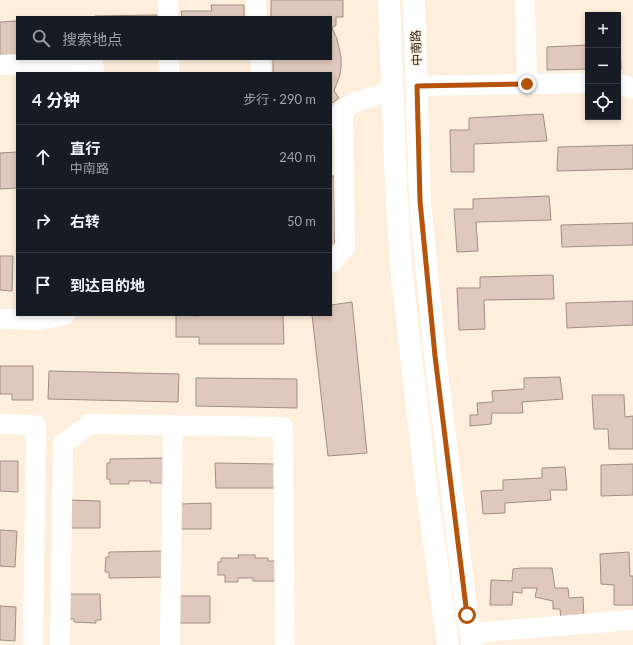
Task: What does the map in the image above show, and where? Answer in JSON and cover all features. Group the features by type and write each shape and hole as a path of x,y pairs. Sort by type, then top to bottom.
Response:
{"main road":[{"path":"390,0 396,185 402,277 425,476 448,645"},
{"name":"中南路","path":"414,0 420,201 435,356 467,615 472,639"}],"street":[{"path":"168,0 168,16"},
{"path":"256,0 257,16"},
{"path":"525,0 527,84"},
{"path":"169,60 169,72"},
{"path":"260,60 261,72"},
{"path":"0,65 94,61 94,72"},
{"path":"417,86 585,83"},
{"path":"620,84 633,89"},
{"path":"332,262 345,247 337,115 355,102 393,91"},
{"path":"0,319 40,320 60,316"},
{"path":"0,424 36,425 33,645"},
{"path":"60,645 63,444 90,424 283,427 286,645"},
{"path":"170,645 173,425"},
{"path":"472,639 633,620"}],"building":[{"path":"271,0 343,0 343,17 336,17 336,25 332,28 332,16 271,16"},
{"path":"211,5 244,5 244,16 182,16 181,11 212,11"},
{"path":"157,15 157,16 95,16"},
{"path":"16,21 16,56 0,56 0,22"},
{"path":"332,28 337,39 341,57 341,67 340,75 334,91 339,98 332,103 332,72 273,72 273,60 332,60"},
{"path":"585,45 585,69 547,70 547,47"},
{"path":"543,114 547,141 474,144 474,172 451,172 450,130 469,130 469,118"},
{"path":"633,145 633,169 557,171 558,147"},
{"path":"16,152 16,188 0,189 0,153"},
{"path":"332,176 334,176 335,254 332,255"},
{"path":"549,196 551,220 476,222 478,251 457,252 454,209 473,209 473,199"},
{"path":"633,223 633,245 562,247 561,225"},
{"path":"0,256 13,256 12,291 0,290"},
{"path":"553,275 554,299 484,300 485,329 459,330 457,288 480,288 480,277"},
{"path":"633,301 633,325 567,328 566,303"},
{"path":"352,302 367,453 328,456 312,316 332,316 332,305"},
{"path":"176,316 283,316 284,344 199,344 199,337 176,337"},
{"path":"0,366 33,366 33,400 12,400 12,394 0,394"},
{"path":"49,371 179,374 178,402 48,399"},
{"path":"560,377 563,399 522,402 523,413 492,413 491,424 470,426 470,415 478,415 477,403 493,402 492,391 524,389 524,378"},
{"path":"196,378 297,379 297,408 196,406"},
{"path":"592,395 624,395 625,417 633,416 633,449 609,449 608,429 594,429"},
{"path":"166,458 163,483 150,483 151,481 129,481 129,484 110,484 110,479 107,479 107,463 110,463 110,459"},
{"path":"0,461 18,461 18,492 0,491"},
{"path":"215,463 275,464 275,488 216,488"},
{"path":"633,464 633,495 601,496 601,465"},
{"path":"565,467 567,490 550,490 551,500 505,503 505,513 483,514 481,491 503,490 503,480 542,478 542,468"},
{"path":"69,500 100,501 100,528 70,528"},
{"path":"211,503 211,529 179,529 179,504"},
{"path":"0,530 17,531 15,567 0,566"},
{"path":"166,551 166,577 109,578 109,572 105,572 106,557 109,557 109,552"},
{"path":"629,552 630,576 633,576 633,605 614,605 614,585 601,584 600,554"},
{"path":"238,555 255,555 255,558 268,558 268,561 276,561 276,581 253,581 253,578 238,578 238,582 225,582 225,575 218,575 218,562 221,562 221,558 239,558"},
{"path":"552,568 555,588 568,588 569,598 583,597 584,619 561,620 560,609 553,609 553,601 535,597 537,588 522,588 522,593 513,592 512,605 490,605 491,580 512,581 513,569"},
{"path":"69,594 100,594 101,620 96,620 96,623 74,622 74,619 69,619"},
{"path":"178,596 210,596 210,623 178,623"},
{"path":"0,606 16,607 15,641 0,640"}],"route":[{"path":"467,615 435,356 420,201 417,86 527,84"}]}
